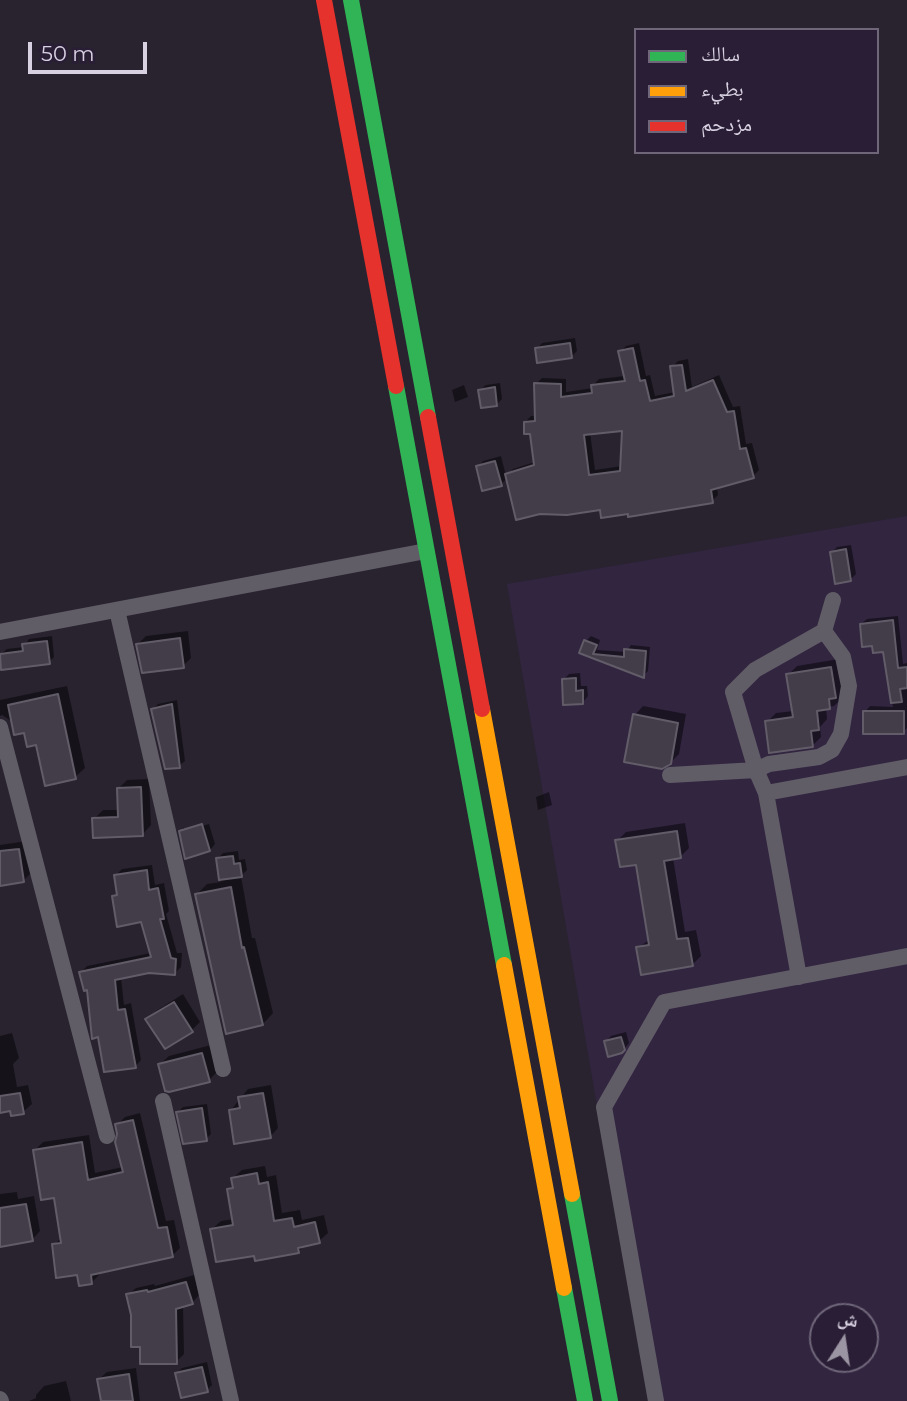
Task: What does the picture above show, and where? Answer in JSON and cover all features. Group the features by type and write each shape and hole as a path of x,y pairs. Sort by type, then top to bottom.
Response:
{"highway":[{"path":"324,0 585,1401"},
{"path":"351,0 610,1401"}],"street":[{"path":"0,632 426,551"},
{"path":"799,977 766,793 755,770 733,692 755,670 824,632 833,600"},
{"path":"117,610 223,1069"},
{"path":"670,775 755,770 769,764 819,757 832,750 841,734 849,686 843,657 824,632"},
{"path":"0,727 107,1136"},
{"path":"766,793 907,767"},
{"path":"656,1401 604,1107 664,1002 907,956"},
{"path":"163,1101 231,1401"}],"shaded area":[{"path":"907,516 907,1401 648,1401 507,584"}],"building":[{"path":"570,343 572,358 537,363 535,348"},
{"path":"633,348 640,381 645,380 650,401 674,396 670,366 682,365 686,391 713,380 727,412 734,411 740,449 746,448 754,478 711,490 713,503 628,517 628,514 601,518 600,510 567,515 540,514 516,520 505,474 534,465 530,434 524,434 524,422 535,421 534,383 561,384 561,397 592,393 591,385 625,381 618,351","holes":["622,431 620,471 589,475 584,435"]},
{"path":"495,387 497,406 481,408 478,390"},
{"path":"495,461 502,486 482,491 476,466"},
{"path":"846,549 851,581 835,584 830,552"},
{"path":"893,620 898,668 907,667 907,688 900,689 902,702 891,703 883,652 873,653 872,646 862,647 860,624"},
{"path":"180,638 184,668 142,673 136,644"},
{"path":"584,640 597,645 593,654 624,657 624,649 646,651 644,678 579,653"},
{"path":"47,641 50,664 1,670 0,654 23,651 22,644"},
{"path":"831,667 836,698 829,699 830,709 817,711 819,730 811,731 813,747 769,753 765,721 793,717 786,674"},
{"path":"576,678 576,691 583,690 583,704 563,705 562,679"},
{"path":"58,694 76,779 45,786 36,745 27,747 24,733 14,735 8,705"},
{"path":"172,704 180,768 165,769 151,709"},
{"path":"863,711 904,711 904,734 863,734"},
{"path":"633,714 678,723 671,764 662,769 624,762"},
{"path":"141,787 143,836 93,838 92,818 118,817 117,788"},
{"path":"202,824 210,851 185,859 179,831"},
{"path":"677,831 681,858 664,861 677,939 688,938 693,966 641,975 636,947 649,945 636,865 620,867 615,840"},
{"path":"19,849 24,882 0,886 0,851"},
{"path":"233,856 234,864 240,863 242,877 219,880 216,858"},
{"path":"147,870 149,890 158,888 164,919 160,919 171,958 176,959 175,975 149,973 115,980 118,1010 125,1009 136,1068 104,1072 98,1037 92,1039 87,990 84,991 79,972 151,957 141,922 117,927 112,896 117,895 114,875"},
{"path":"231,887 242,948 244,947 263,1025 226,1034 195,894"},
{"path":"174,1002 193,1032 165,1049 145,1019"},
{"path":"621,1037 625,1050 608,1057 604,1041"},
{"path":"202,1053 210,1082 165,1091 158,1064"},
{"path":"20,1093 24,1114 11,1116 10,1111 0,1113 0,1096"},
{"path":"263,1093 271,1138 234,1144 229,1110 240,1108 238,1097"},
{"path":"202,1108 207,1141 183,1144 176,1112"},
{"path":"133,1120 158,1228 167,1227 173,1257 91,1275 92,1284 79,1286 77,1275 56,1278 52,1244 61,1243 54,1198 41,1200 33,1150 82,1142 88,1180 123,1172 115,1142 115,1124"},
{"path":"257,1173 259,1184 268,1182 274,1221 292,1218 294,1227 315,1222 320,1243 298,1248 299,1253 255,1261 254,1256 216,1262 210,1229 233,1225 227,1189 233,1188 231,1178"},
{"path":"26,1204 33,1241 0,1247 0,1208"},
{"path":"186,1282 193,1304 176,1309 177,1364 140,1364 140,1347 131,1347 131,1315 126,1294 148,1292"},
{"path":"202,1367 208,1392 181,1398 175,1373"},
{"path":"129,1374 133,1401 101,1401 97,1379"}],"traffic: fast":[{"path":"351,0 428,417"},
{"path":"396,386 504,965"},
{"path":"572,1194 610,1401"},
{"path":"564,1288 585,1401"}],"traffic: slow":[{"path":"482,709 572,1194"},
{"path":"504,965 564,1288"}],"traffic: jam":[{"path":"324,0 396,386"},
{"path":"428,417 482,709"}]}
